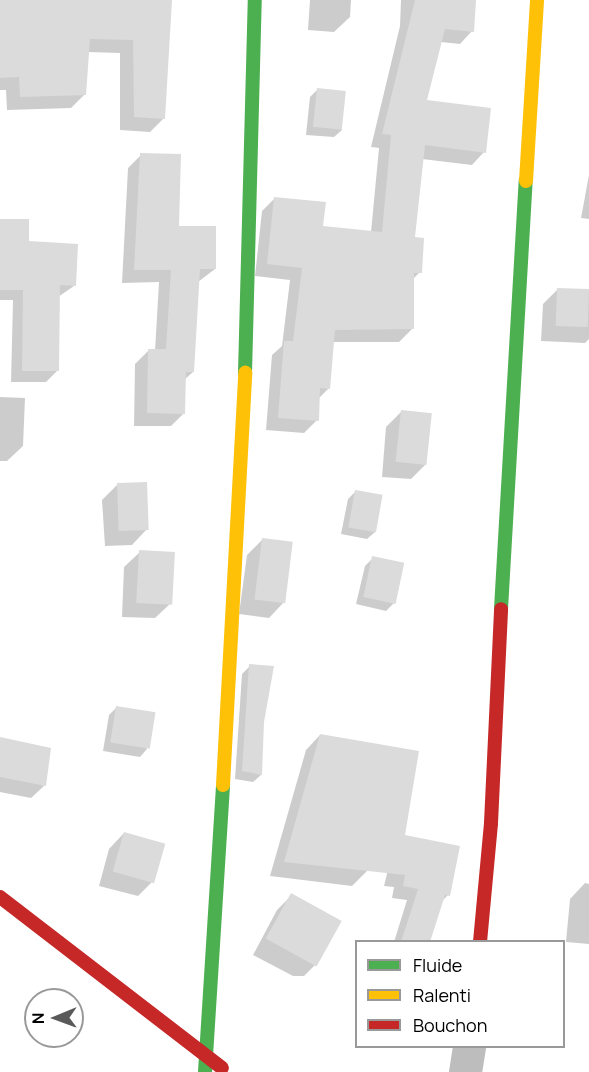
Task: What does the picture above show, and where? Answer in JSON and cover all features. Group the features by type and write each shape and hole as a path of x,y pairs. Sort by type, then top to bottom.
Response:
{"street":[{"path":"206,1065 243,458 255,0"},
{"path":"480,940 491,823 506,507 537,0"},
{"path":"0,897 206,1065 227,1072"},
{"path":"465,1072 469,1048"}],"building":[{"path":"0,0 172,0 165,119 134,117 133,40 90,39 86,95 20,97 19,77 0,78"},
{"path":"415,0 476,0 474,32 445,29 427,100 491,108 486,153 425,145 415,237 424,238 422,273 414,273 414,329 335,330 330,389 320,388 319,421 278,418 284,341 293,341 302,268 267,264 274,197 326,202 323,226 382,232 391,135 382,134"},
{"path":"317,88 346,91 342,130 313,127"},
{"path":"140,153 181,154 179,226 216,226 216,269 200,269 194,372 186,372 185,414 147,413 148,349 166,349 171,270 134,270"},
{"path":"0,219 29,219 29,241 78,244 76,286 60,285 59,371 22,371 23,290 0,290"},
{"path":"557,288 589,289 588,327 556,326"},
{"path":"401,410 432,413 426,465 396,462"},
{"path":"147,482 149,530 119,531 117,483"},
{"path":"355,490 383,495 376,532 348,527"},
{"path":"262,538 293,542 285,603 254,600"},
{"path":"139,550 175,552 172,605 136,603"},
{"path":"372,556 404,563 396,604 363,597"},
{"path":"249,664 274,666 264,722 262,775 242,771"},
{"path":"116,706 156,712 150,749 110,743"},
{"path":"320,734 419,751 405,835 460,846 450,896 445,895 431,940 402,940 418,889 403,886 405,875 284,862"},
{"path":"0,737 51,748 46,786 0,777"},
{"path":"124,832 165,844 154,883 113,871"},
{"path":"291,893 342,921 317,967 266,938"}],"traffic: fast":[{"path":"245,373 255,0"},
{"path":"501,609 526,181"},
{"path":"205,1072 223,785"}],"traffic: slow":[{"path":"526,181 537,0"},
{"path":"223,785 245,373"}],"traffic: jam":[{"path":"480,940 491,823 501,609"},
{"path":"0,897 222,1068"}]}
